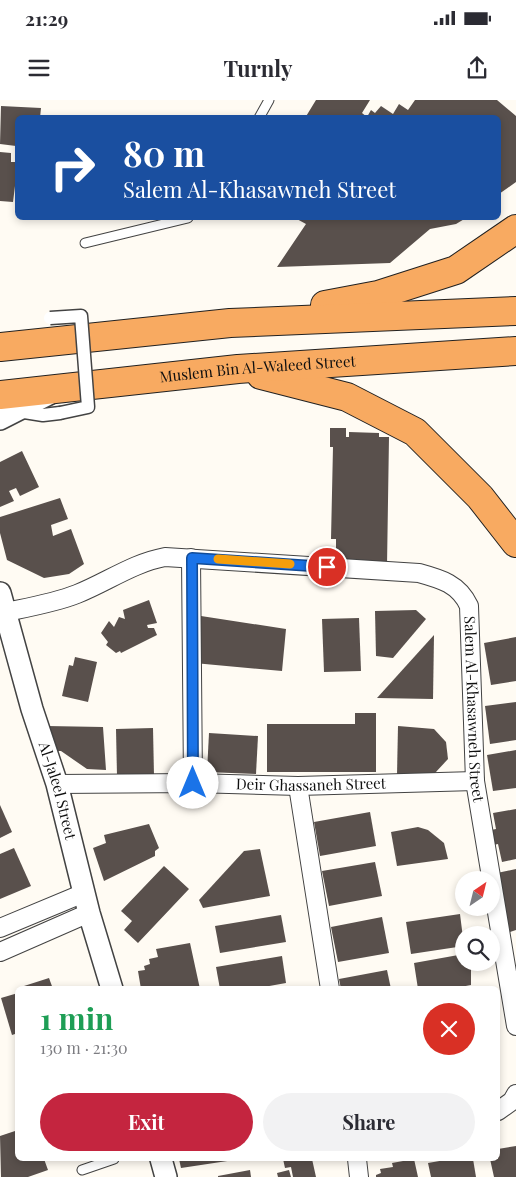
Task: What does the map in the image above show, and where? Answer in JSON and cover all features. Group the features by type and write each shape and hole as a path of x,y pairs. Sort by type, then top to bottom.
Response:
{"highway":[{"path":"230,324 378,295 456,270 516,229"},
{"path":"0,347 230,324 516,311"},
{"name":"Muslem Bin Al-Waleed Street","path":"5,408 60,401 238,369 516,351"},
{"path":"238,369 347,397 415,432 480,497 516,543"}],"street":[{"path":"50,318 81,316 88,407 60,401"},
{"name":"Salem Al-Khasawneh Street","path":"3,602 46,604 76,594 148,560 165,557 419,573 444,579 452,584 464,594 469,606 475,781 516,1026"},
{"path":"192,558 193,783"},
{"name":"Al-Jaleel Street","path":"3,602 32,709 57,784 89,913 111,986"},
{"name":"Deir Ghassaneh Street","path":"57,784 193,783 298,786 475,781"},
{"path":"298,786 330,986"},
{"path":"0,928 84,892"},
{"path":"0,952 89,913"},
{"path":"500,1110 512,1101 516,1094"},
{"path":"162,1161 166,1177"},
{"path":"357,1161 359,1177"}],"lane":[{"path":"261,115 269,100"},
{"path":"85,243 180,220"},
{"path":"82,1170 108,1161"}],"building":[{"path":"316,100 370,100 362,113 364,115 307,115"},
{"path":"415,100 497,100 516,116 516,182 501,193 501,115 368,115 371,110 375,113 381,106 393,114 399,104 408,110"},
{"path":"1,106 41,108 40,115 15,115 15,146 0,144"},
{"path":"0,152 11,153 11,162 15,162 13,202 0,201"},
{"path":"299,220 463,220 456,224 430,229 390,263 277,267 306,224"},
{"path":"330,428 346,428 346,437 349,437 349,432 379,433 379,437 389,437 387,566 336,565 336,539 331,539 333,447 330,447"},
{"path":"22,451 39,487 20,496 16,488 9,491 14,501 0,507 0,462"},
{"path":"60,498 68,519 51,525 53,536 71,529 84,564 69,574 44,578 7,560 0,533 0,517"},
{"path":"149,600 157,623 147,625 148,628 154,628 157,635 121,653 120,651 116,653 106,645 108,642 101,633 109,621 114,627 119,617 125,619 123,610"},
{"path":"416,610 426,619 393,658 376,656 375,611"},
{"path":"201,616 286,629 282,671 194,663"},
{"path":"359,618 361,671 324,672 322,619"},
{"path":"434,635 433,699 377,698"},
{"path":"516,637 516,681 491,685 484,643"},
{"path":"75,657 97,662 88,702 62,696 69,665 73,666"},
{"path":"516,702 516,740 490,744 485,706"},
{"path":"355,713 376,713 376,772 267,772 267,724 355,724"},
{"path":"47,726 103,727 106,770 87,769 61,751 55,751"},
{"path":"398,726 434,729 446,742 448,759 435,773 397,775"},
{"path":"153,728 154,776 117,776 116,729"},
{"path":"209,733 258,736 256,774 207,772"},
{"path":"516,750 516,788 493,791 487,755"},
{"path":"0,805 12,832 0,838"},
{"path":"516,809 516,859 502,862 498,844 489,846 486,831 496,829 493,813"},
{"path":"370,812 376,846 320,856 314,822"},
{"path":"149,824 159,848 155,851 155,856 104,881 93,848 106,843 104,835"},
{"path":"418,827 428,830 444,843 448,859 397,866 391,832"},
{"path":"14,848 31,886 0,899 0,854"},
{"path":"260,849 270,896 203,908 199,900 244,851"},
{"path":"375,862 382,896 329,906 322,871"},
{"path":"164,866 189,889 138,943 124,930 132,921 121,911"},
{"path":"516,869 516,930 510,932 500,887 500,872"},
{"path":"281,915 286,942 220,953 215,926"},
{"path":"455,915 460,916 462,926 455,926 455,947 411,954 406,922"},
{"path":"382,917 389,953 338,962 331,927"},
{"path":"190,943 199,986 140,986 138,971 145,970 144,966 150,964 149,959 158,957 156,949"},
{"path":"282,956 286,983 269,986 219,986 216,967"},
{"path":"455,956 455,971 471,971 471,985 418,986 414,963"},
{"path":"387,970 390,986 340,986 339,979"},
{"path":"49,978 52,986 24,986"},
{"path":"15,994 15,1034 12,1035 1,998"},
{"path":"15,1131 15,1161 45,1161 48,1170 28,1177 1,1177 0,1136"},
{"path":"516,1146 516,1177 494,1177 490,1161 500,1161 500,1149"},
{"path":"179,1161 227,1161 181,1168"},
{"path":"283,1161 312,1161 316,1177 293,1177 291,1167 285,1168"},
{"path":"414,1161 418,1177 376,1177 376,1175 381,1173 380,1169 393,1167 392,1163"},
{"path":"473,1161 476,1177 431,1177 428,1163"},
{"path":"250,1170 251,1177 218,1177 218,1176"},
{"path":"289,1170 291,1177 278,1177 277,1173"}],"slow traffic":[{"path":"218,559 290,564"}],"route":[{"path":"193,783 192,558 327,567"}]}
